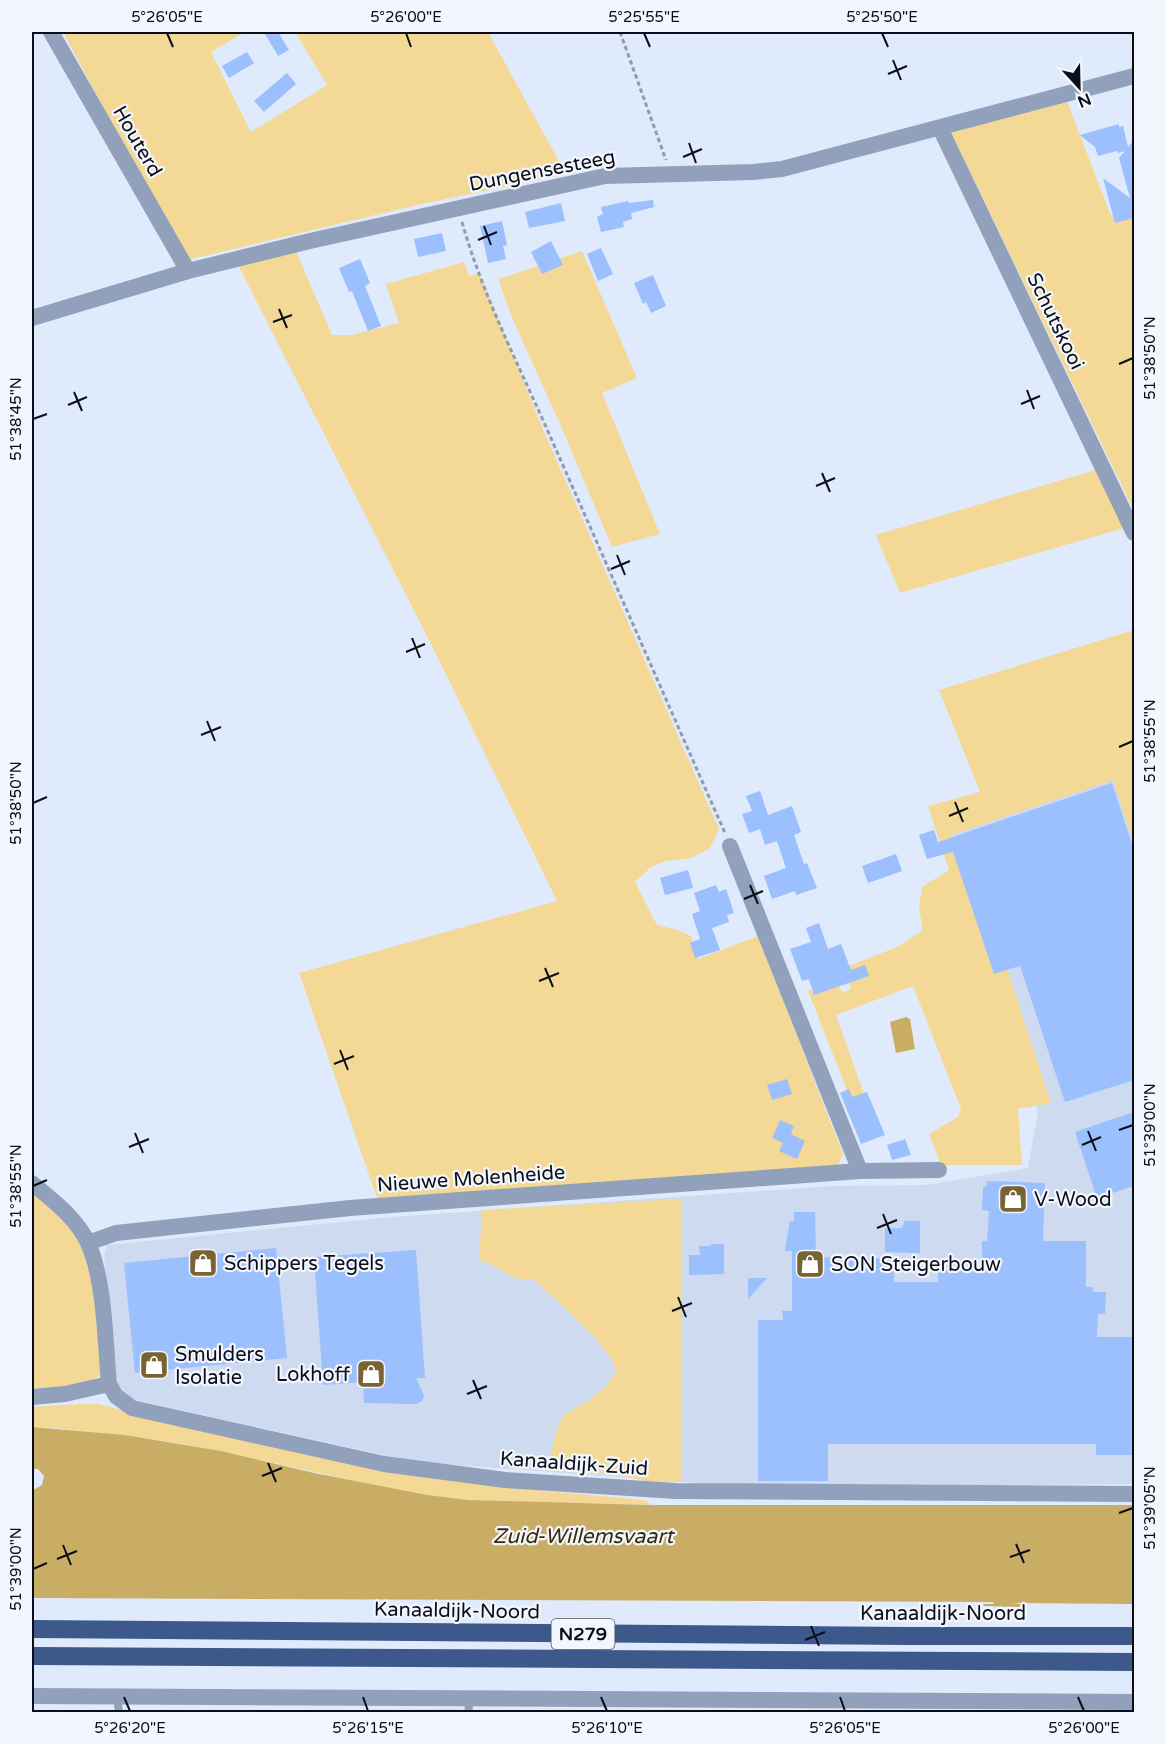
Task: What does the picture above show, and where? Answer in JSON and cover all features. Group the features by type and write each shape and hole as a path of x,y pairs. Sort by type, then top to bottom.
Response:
{"highway":[{"name":"Kanaaldijk-Noord","path":"32,1629 1134,1636"},
{"name":"N279","path":"32,1656 1134,1662"}],"street":[{"name":"Houterd","path":"51,32 188,271"},
{"name":"Dungensesteeg","path":"32,318 188,271 458,208 605,176 753,172 782,169 1134,76"},
{"name":"Schutskooi","path":"940,128 1134,533"},
{"path":"730,846 860,1171"},
{"name":"Nieuwe Molenheide","path":"88,1243 116,1233 350,1208 860,1171 939,1170"},
{"path":"32,1183 65,1211 88,1243 101,1292 110,1384 65,1394 32,1396"},
{"name":"Kanaaldijk-Zuid","path":"110,1384 116,1396 132,1408 384,1464 460,1476 676,1491 1134,1494"},
{"path":"32,1696 118,1705 1134,1701"}],"path":[{"path":"620,32 671,173"},
{"path":"458,208 476,268 508,345 544,421 730,846"}],"shaded area":[{"path":"63,32 245,32 211,52 251,132 327,85 295,32 488,32 566,174 417,205 187,260"},
{"path":"1067,101 1111,216 1134,210 1134,511 951,132"},
{"path":"295,249 332,335 352,335 399,323 386,284 464,262 469,276 479,273 545,434 719,829 710,848 692,858 666,861 651,867 635,882 657,925 691,936 698,959 758,936 843,1154 837,1167 377,1198 299,973 557,901 434,650 237,263"},
{"path":"582,251 637,378 602,393 660,534 612,547 513,320 498,279"},
{"path":"1095,470 1124,528 900,593 876,535"},
{"path":"1134,630 1134,845 1113,780 951,835 993,926 1051,1103 1018,1109 1022,1165 941,1165 929,1134 958,1117 961,1109 913,986 836,1015 869,1108 856,1113 808,991 838,981 842,993 851,989 844,968 897,947 923,930 919,909 922,887 949,870 928,806 980,792 939,690"},
{"path":"1121,771 1134,807 1134,1484 753,1487 416,1462 131,1399 117,1383 104,1256 107,1245 392,1217 832,1186 927,1185 1028,1168 1038,1111 944,819"},
{"path":"32,1187 69,1225 81,1245 91,1281 101,1376 78,1385 32,1391"},
{"path":"681,1199 681,1482 651,1482 610,1474 547,1471 557,1428 565,1414 590,1400 607,1385 617,1371 610,1357 592,1334 536,1281 516,1278 479,1261 482,1210"},
{"path":"98,1404 226,1435 502,1487 644,1500 651,1505 509,1503 453,1499 383,1487 175,1443 133,1436 32,1427 32,1407"},
{"path":"459,1709 461,1712 199,1712"}],"water":[{"path":"906,1017 910,1019 915,1049 896,1053 890,1022"},
{"name":"Zuid-Willemsvaart","path":"32,1427 125,1435 221,1451 314,1473 427,1495 468,1500 651,1505 1134,1505 1134,1604 1012,1603 1022,1604 1020,1607 984,1606 983,1604 994,1604 993,1602 32,1598 32,1489 42,1485 44,1476 38,1469 32,1469"}],"building":[{"path":"264,32 278,32 289,50 278,56"},
{"path":"247,52 254,63 229,78 222,66"},
{"path":"287,73 296,84 264,112 254,101"},
{"path":"1119,124 1119,127 1123,126 1128,147 1134,140 1134,199 1132,199 1134,218 1115,223 1103,178 1130,198 1119,158 1125,151 1098,156 1095,147 1080,135"},
{"path":"653,200 654,207 631,213 632,219 623,222 624,227 601,232 597,217 603,214 601,207 628,201 629,203"},
{"path":"561,203 565,221 529,228 525,212"},
{"path":"502,221 507,245 503,246 506,259 488,263 480,226"},
{"path":"442,233 446,251 418,257 414,239"},
{"path":"551,241 563,265 542,274 531,252"},
{"path":"601,248 613,274 598,281 587,254"},
{"path":"360,259 370,283 365,286 381,326 368,331 352,291 349,292 339,268"},
{"path":"653,275 666,306 651,313 646,302 643,304 634,283"},
{"path":"1112,783 1134,850 1134,1080 1065,1102 1020,966 994,974 953,852 927,859 919,835 934,830 938,842"},
{"path":"760,791 768,815 792,806 801,832 794,835 804,864 807,863 817,888 796,895 795,891 772,899 764,876 786,868 777,841 765,845 760,829 749,833 742,814 752,811 746,796"},
{"path":"896,854 902,871 868,883 862,866"},
{"path":"688,870 693,888 665,895 660,878"},
{"path":"716,885 719,892 726,889 734,913 727,915 729,922 712,928 720,950 695,958 690,943 700,939 692,914 700,911 694,893"},
{"path":"819,923 828,949 841,944 851,970 865,965 869,976 814,995 809,979 802,981 790,949 811,942 806,928"},
{"path":"787,1079 792,1094 772,1100 767,1085"},
{"path":"849,1089 852,1097 867,1092 885,1135 861,1144 840,1093"},
{"path":"1134,1112 1134,1186 1097,1198 1075,1132"},
{"path":"780,1120 794,1126 791,1134 805,1141 797,1159 779,1151 783,1143 772,1138"},
{"path":"905,1139 911,1155 892,1160 887,1145"},
{"path":"987,1181 1045,1183 1043,1241 1086,1241 1086,1287 1093,1287 1093,1292 1106,1292 1105,1314 1098,1314 1097,1337 1134,1337 1134,1455 1096,1455 1096,1444 828,1444 828,1481 758,1481 758,1320 783,1320 782,1311 792,1311 792,1251 785,1251 790,1221 794,1221 794,1212 815,1212 816,1257 894,1259 894,1282 938,1282 938,1270 982,1270 982,1241 987,1241 989,1211 982,1210 983,1187 986,1187"},
{"path":"905,1221 920,1221 920,1253 885,1252 885,1228 902,1228"},
{"path":"711,1244 724,1244 724,1274 689,1275 689,1255 700,1255 699,1246 711,1246"},
{"path":"276,1248 287,1358 135,1373 124,1263"},
{"path":"416,1250 425,1378 416,1378 424,1395 422,1401 416,1404 364,1403 363,1382 323,1385 314,1257"},
{"path":"748,1278 767,1278 748,1299"}],"place":[{"name":"V-Wood","path":"1013,1199"},
{"name":"Schippers Tegels","path":"203,1263"},
{"name":"SON Steigerbouw","path":"810,1264"},
{"name":"Smulders Isolatie","path":"154,1365"},
{"name":"Lokhoff","path":"371,1374"}]}
